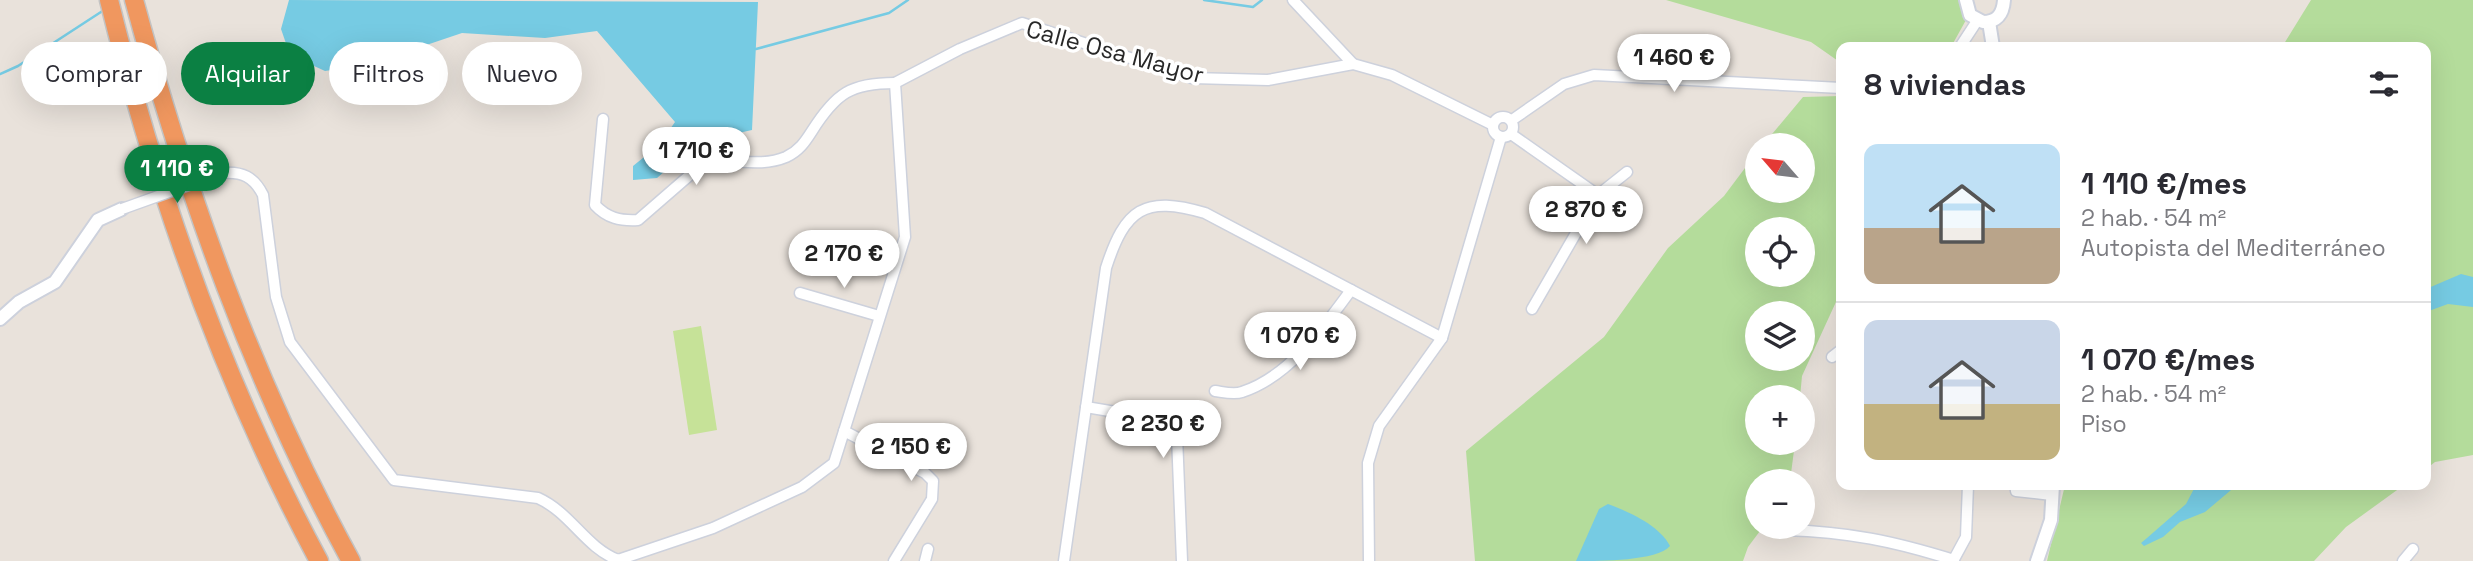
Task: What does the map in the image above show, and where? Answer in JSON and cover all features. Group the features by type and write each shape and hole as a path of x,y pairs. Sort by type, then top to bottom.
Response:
{"highway":[{"path":"109,0 136,112 200,300 236,392 319,561"},
{"path":"134,0 162,102 226,293 313,491 351,561"}],"street":[{"path":"1293,0 1353,64"},
{"path":"1966,0 1966,8 1983,21 1991,42"},
{"path":"1964,42 1983,21 1998,18 2004,0 2010,0"},
{"name":"Calle Osa Mayor","path":"895,83 960,49 1022,23 1192,78 1268,80 1353,64 1392,75 1493,125"},
{"path":"1369,561 1368,463 1379,426 1442,338 1511,120 1564,84 1594,75 1836,88"},
{"path":"0,319 19,302 55,282 82,239 98,220 222,173 242,174 258,186 262,195 276,297 289,342 394,480 538,498 557,506 596,550 618,560 713,528 802,487 834,463 905,237 895,83 855,87 841,94 827,106 803,146 786,157 760,163 706,161 638,220 613,218 603,214 595,205 603,119"},
{"path":"1511,120 1503,116 1493,125 1494,133 1506,135 1598,195"},
{"path":"1532,309 1598,195 1627,172"},
{"path":"1064,561 1106,268 1117,233 1139,211 1173,203 1205,212 1442,338"},
{"path":"1215,391 1240,393 1278,372 1318,334 1350,289"},
{"path":"800,293 879,316"},
{"path":"1832,357 1836,354"},
{"path":"1086,407 1163,420 1177,436 1182,561"},
{"path":"844,431 925,473 933,481 932,499 894,561"},
{"path":"1815,531 1841,531 1895,541 1954,561 1966,537 1968,490"},
{"path":"2016,490 2052,490 2051,520 2037,561"},
{"path":"925,561 928,549"},
{"path":"2403,561 2413,549"}],"green space":[{"path":"1666,0 1962,0 1966,20 1954,42 1836,42 1836,60 1811,42"},
{"path":"2311,0 2473,0 2473,455 2431,465 2431,42 2285,42"},
{"path":"1836,96 1836,302 1815,348 1815,301 1745,301 1745,371 1804,371 1801,385 1745,385 1745,455 1793,455 1792,469 1745,469 1745,539 1754,539 1743,561 1475,561 1466,451 1604,337 1668,248 1724,196 1745,168 1745,203 1815,203 1815,133 1773,133 1803,97"},
{"path":"701,326 717,430 689,435 673,331"},
{"path":"2064,490 2397,490 2346,527 2314,561 2047,561"}],"water":[{"path":"289,0 758,2 752,130 698,142 657,178 633,180 633,166 659,145 675,122 597,31 545,38 462,33 435,42 329,42 329,70 325,71 315,66 315,42 286,42 281,29"},
{"path":"2461,274 2473,277 2473,307 2448,304 2431,310 2431,287"},
{"path":"2193,490 2231,490 2205,512 2180,522 2163,537 2144,546 2141,543 2186,504"},
{"path":"1608,504 1651,526 1670,546 1653,555 1641,557 1576,561 1599,509"}],"waterway":[{"path":"756,49 889,13 908,0"},
{"path":"1204,0 1253,7 1262,0"},
{"path":"0,74 18,66 104,10"}]}
